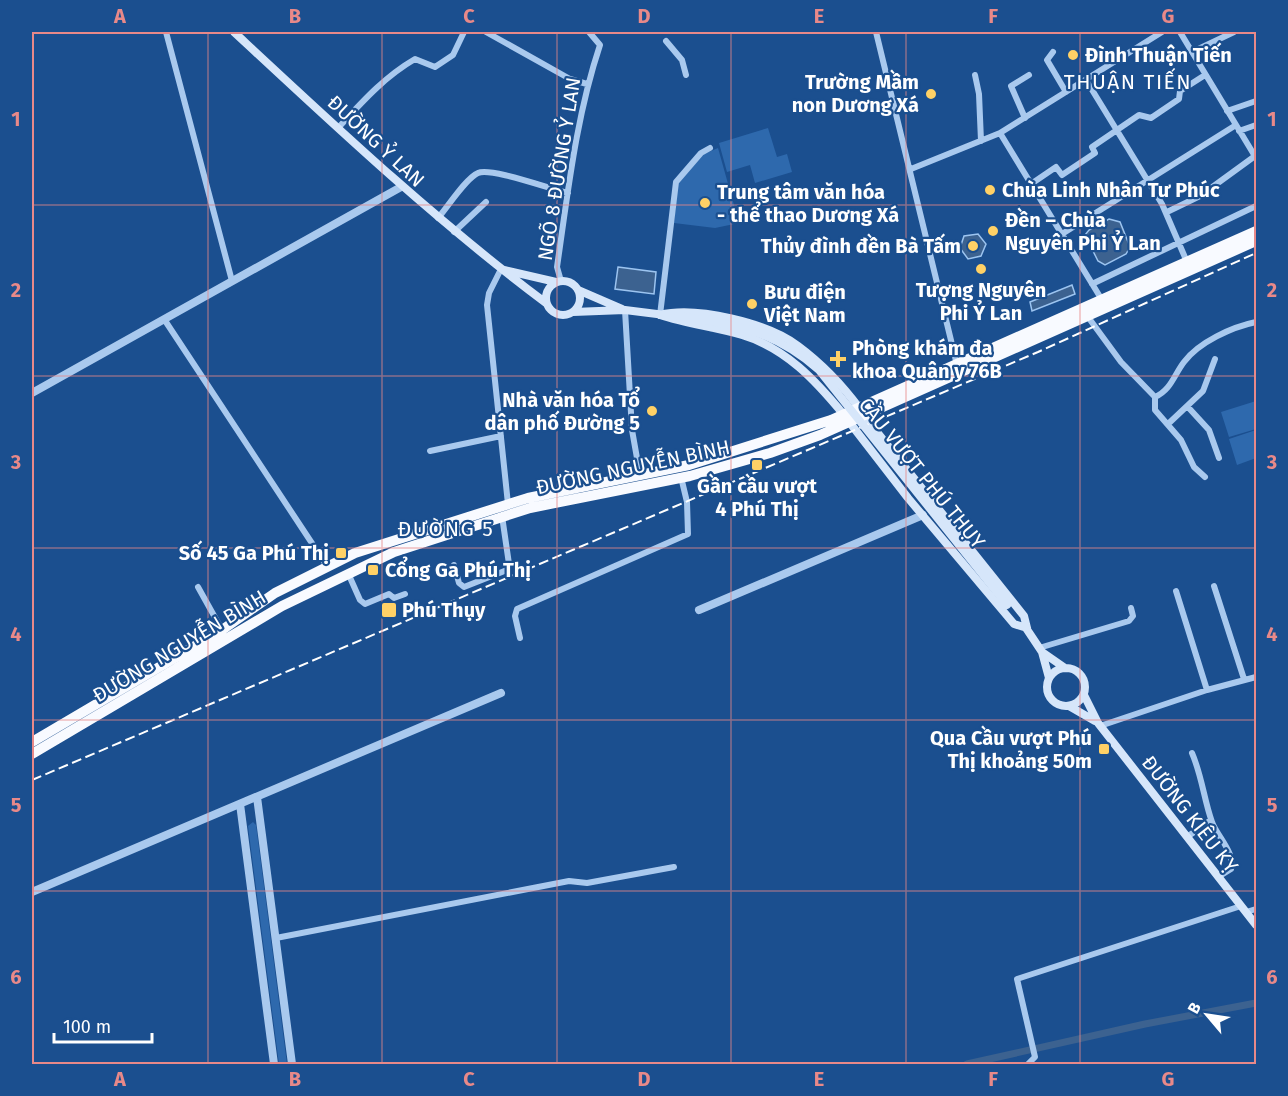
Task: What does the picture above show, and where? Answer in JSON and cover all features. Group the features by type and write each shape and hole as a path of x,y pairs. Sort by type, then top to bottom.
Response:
{"highway":[{"name":"ĐƯỜNG NGUYỄN BÌNH","path":"862,413 957,365 1257,231"},
{"name":"ĐƯỜNG NGUYỄN BÌNH","path":"32,754 282,606 348,572 394,552 502,516 681,477 770,453 1088,317 1257,241"},
{"name":"ĐƯỜNG NGUYỄN BÌNH","path":"32,742 222,630 275,593 355,553 508,504 689,465 847,419"}],"main road":[{"name":"ĐƯỜNG Ỷ LAN","path":"234,32 401,187 454,232 546,303"},
{"name":"ĐƯỜNG Ỷ LAN","path":"501,269 559,282"},
{"path":"625,310 578,290 569,282 559,282 548,291 546,303 557,314 625,310 660,315 743,335 771,348 812,377 1014,624 1027,628"},
{"path":"573,312 580,302 578,290"},
{"path":"660,315 673,312 705,315 748,324 797,344 827,371 1024,616 1027,628 1041,650 1049,678 1047,685 1051,698 1056,703 1069,706 1084,695 1085,684 1080,674 1065,668 1041,650"},
{"name":"CẦU VƯỢT PHÚ THỤY","path":"660,315 750,328 779,341 804,357 819,370 1027,628"},
{"path":"1049,678 1065,668"},
{"name":"ĐƯỜNG KIÊU KỴ","path":"1084,695 1099,724 1257,925"},
{"name":"ĐƯỜNG KIÊU KỴ","path":"1069,706 1099,724"}],"street":[{"path":"166,32 232,281"},
{"path":"338,129 370,92 399,68 415,59 435,67 453,55 464,32"},
{"path":"486,32 561,75 587,84"},
{"name":"NGÕ 8 ĐƯỜNG Ỷ LAN","path":"559,282 557,267 568,193 587,84 600,45 589,32"},
{"path":"876,32 957,365"},
{"path":"911,169 1000,133 1162,32"},
{"path":"1167,212 1200,196 1256,157 1180,32"},
{"path":"1192,52 1234,32"},
{"path":"666,41 682,60 686,75"},
{"path":"1053,52 1047,60 1066,92"},
{"path":"975,75 979,94 981,141"},
{"path":"1025,118 1011,86 1029,75"},
{"path":"1031,184 1056,167 1062,175 1095,153 1092,147 1139,115 1151,118 1179,99 1178,93 1182,89 1205,75"},
{"path":"1086,80 1167,212 1187,262"},
{"path":"1227,111 1257,101"},
{"path":"1062,234 1148,180 1238,128 1257,125"},
{"path":"1000,133 1102,300"},
{"path":"660,315 676,182 701,153 710,148"},
{"path":"438,218 476,173 486,171 498,171 530,184 568,193"},
{"path":"32,393 401,187"},
{"path":"454,232 486,202"},
{"path":"1092,284 1257,206"},
{"path":"501,269 489,293 487,305 508,504"},
{"path":"625,310 632,430 640,475"},
{"path":"1088,317 1121,362 1155,397 1155,410 1181,440 1194,467 1205,477"},
{"path":"164,319 327,566"},
{"path":"1155,397 1170,385 1185,360 1195,351 1214,338 1257,322"},
{"path":"1168,424 1203,391 1215,359"},
{"path":"1187,406 1209,430 1219,458"},
{"path":"430,451 501,436"},
{"path":"520,638 515,616 517,609 688,534 687,502 681,477"},
{"path":"699,610 923,515"},
{"path":"454,565 459,583 464,587 507,570 509,564 502,516"},
{"path":"348,572 360,600 365,604 388,594 394,598 405,594"},
{"path":"1214,586 1244,679"},
{"path":"198,587 222,630"},
{"path":"1176,591 1207,690"},
{"path":"1041,650 1129,621 1133,616 1131,608"},
{"path":"1099,724 1257,677"},
{"path":"32,892 501,693"},
{"path":"1192,753 1205,788 1211,820 1232,860 1231,869 1218,877"},
{"path":"257,797 292,1065"},
{"path":"240,804 274,1065"},
{"path":"1187,837 1211,820"},
{"path":"276,938 569,881 587,883 674,867"},
{"path":"1028,1065 1034,1053 1017,979 1244,909 1257,909"}],"shaded area":[{"path":"768,128 777,157 787,154 792,172 755,183 750,165 727,172 719,143"},
{"name":"Trung tâm văn hóa - thể thao Dương Xá","path":"718,148 739,223 715,228 674,223 678,183 704,154"},
{"path":"1109,219 1120,222 1130,247 1126,254 1105,265 1098,261 1085,235 1089,230"},
{"path":"978,234 986,244 981,256 968,259 960,248 964,236"},
{"path":"618,267 656,272 654,294 615,289"},
{"path":"1072,285 1075,294 1032,311 1030,302"},
{"path":"1256,401 1256,429 1229,437 1221,412"},
{"path":"1256,430 1256,458 1237,465 1229,439"},
{"path":"253,822 256,825 287,1064 279,1064 248,826"}],"waterway":[{"path":"967,1064 1145,1024 1256,1003"}],"railway":[{"path":"32,780 1038,352 1256,253"}],"place":[{"name":"Đình Thuận Tiến","path":"1073,55"},
{"name":"Trường Mầm non Dương Xá","path":"931,94"},
{"name":"Chùa Linh Nhân Tư Phúc","path":"990,190"},
{"name":"Trung tâm văn hóa - thể thao Dương Xá","path":"705,203"},
{"name":"Đền – Chùa Nguyên Phi Ỷ Lan","path":"993,231"},
{"name":"Thủy đình đền Bà Tấm","path":"973,246"},
{"name":"Tượng Nguyên Phi Ỷ Lan","path":"981,269"},
{"name":"Bưu điện Việt Nam","path":"752,304"},
{"name":"Phòng khám đa khoa Quân y 76B","path":"838,359"},
{"name":"Nhà văn hóa Tổ dân phố Đường 5","path":"652,411"},
{"name":"Gần cầu vượt 4 Phú Thị","path":"757,465"},
{"name":"Số 45 Ga Phú Thị","path":"341,553"},
{"name":"Cổng Ga Phú Thị","path":"373,570"},
{"name":"Phú Thụy","path":"389,610"},
{"name":"Qua Cầu vượt Phú Thị khoảng 50m","path":"1104,749"}],"district":[{"name":"THUẬN TIẾN","path":"1128,82"},
{"name":"ĐƯỜNG 5","path":"446,529"}]}
